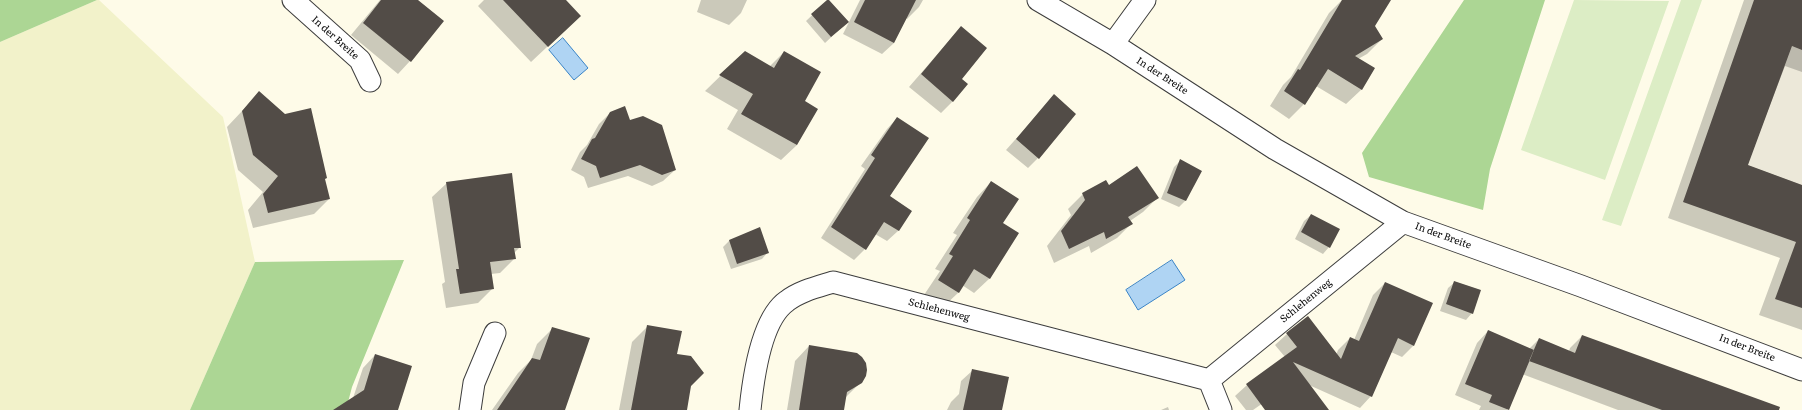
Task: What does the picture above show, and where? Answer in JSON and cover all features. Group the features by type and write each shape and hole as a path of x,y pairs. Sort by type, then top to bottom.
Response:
{"street":[{"name":"In der Breite","path":"293,0 360,60 370,81"},
{"name":"In der Breite","path":"1038,0 1112,44 1275,149 1403,222 1581,286 1802,370"},
{"path":"1112,44 1145,0"},
{"name":"Schlehenweg","path":"750,410 758,354 773,316 785,301 803,291 833,282 1209,380 1403,222"},
{"path":"470,410 474,383 495,333"},
{"path":"1209,380 1221,410"}],"green space":[{"path":"0,0 97,0 0,42"},
{"path":"99,0 223,117 255,262 190,410 0,410 0,42"},
{"path":"1464,0 1545,0 1490,169 1483,210 1369,177 1362,153"},
{"path":"1574,0 1669,1 1605,180 1521,150"},
{"path":"1681,0 1702,0 1621,226 1602,220"},
{"path":"404,260 352,387 346,410 190,410 255,262"}],"shaded area":[{"path":"1792,46 1802,50 1802,185 1748,165"}],"water":[{"path":"563,38 588,68 574,80 549,50"},
{"path":"1172,260 1185,280 1138,310 1126,290"}],"building":[{"path":"381,0 418,0 444,21 411,62 363,23"},
{"path":"503,0 566,0 581,16 548,47"},
{"path":"827,0 829,0 849,22 831,37 811,14"},
{"path":"865,0 916,0 894,43 854,22"},
{"path":"1342,0 1391,0 1375,26 1383,39 1355,56 1375,68 1362,90 1328,69 1305,105 1284,91 1298,69 1300,70"},
{"path":"1754,0 1802,0 1802,50 1792,46 1748,165 1802,185 1802,308 1775,299 1796,242 1683,202"},
{"path":"961,26 987,48 962,79 968,84 953,102 921,74"},
{"path":"745,51 774,68 784,51 821,72 805,101 818,109 797,145 741,114 753,94 719,75"},
{"path":"259,91 285,114 311,108 327,178 325,179 330,199 268,213 263,194 278,176 253,155 242,111"},
{"path":"1054,94 1076,114 1039,159 1016,139"},
{"path":"625,106 630,120 643,116 662,125 676,170 662,175 640,165 600,178 596,166 581,159 610,112"},
{"path":"897,117 929,138 890,196 912,211 899,231 884,222 866,250 831,227 875,158 871,155"},
{"path":"1180,159 1202,171 1186,201 1167,193"},
{"path":"1137,166 1159,198 1128,217 1133,224 1106,239 1104,232 1069,249 1061,231 1085,200 1082,193 1106,180 1109,185"},
{"path":"512,173 521,248 514,248 516,259 490,262 494,289 460,294 456,269 459,269 446,182"},
{"path":"991,181 1019,199 1003,223 1019,233 990,279 974,269 959,293 938,280 953,256 949,254 970,220 967,218"},
{"path":"1311,214 1340,229 1330,248 1301,232"},
{"path":"760,227 769,253 737,264 729,240"},
{"path":"1454,281 1481,290 1473,314 1446,304"},
{"path":"1385,282 1433,303 1414,346 1398,338 1372,397 1293,362 1329,410 1265,410 1246,384 1297,347 1286,333 1308,316 1341,359 1350,337 1359,341"},
{"path":"647,325 682,331 677,354 691,356 704,373 691,386 687,410 631,410"},
{"path":"552,327 590,338 565,410 497,410 532,358 540,360"},
{"path":"1488,330 1534,350 1509,410 1489,402 1492,395 1465,384"},
{"path":"1582,335 1780,407 1779,410 1662,410 1529,361 1539,338 1575,353"},
{"path":"809,345 857,353 866,363 866,376 862,383 847,392 844,410 799,410"},
{"path":"375,354 412,366 398,410 333,410 364,390"},
{"path":"972,369 1009,377 1002,410 963,410"}]}
